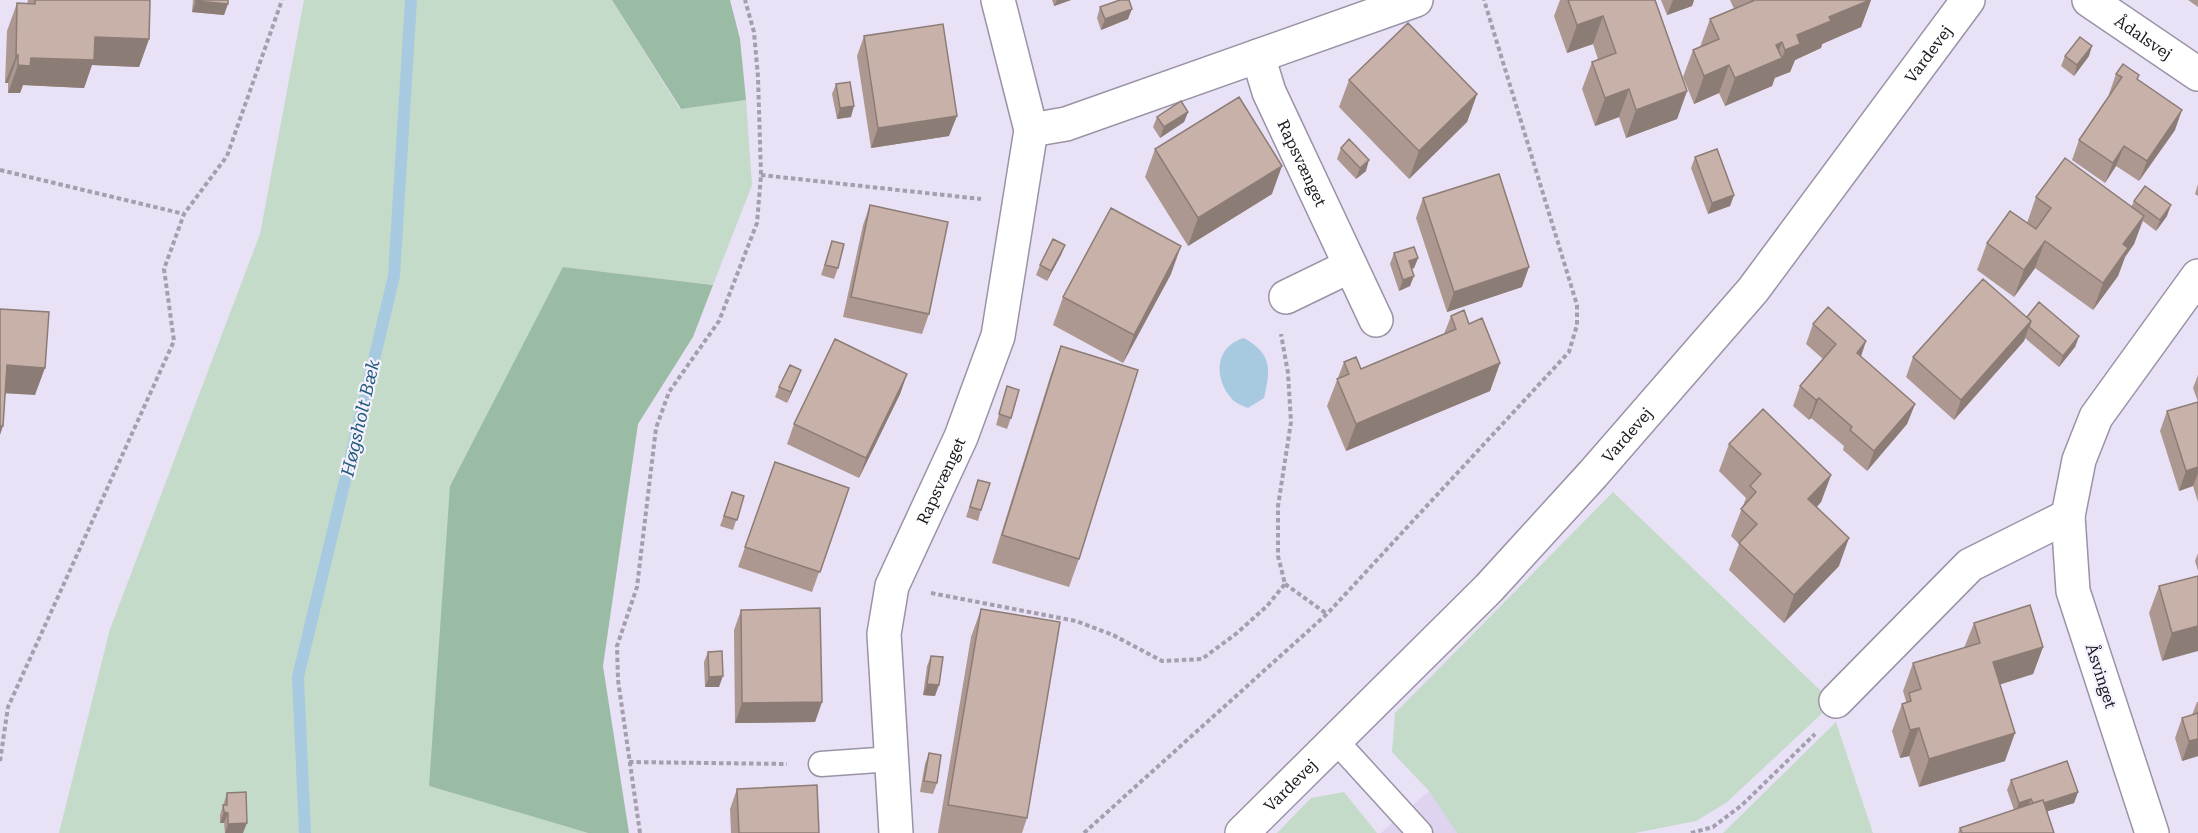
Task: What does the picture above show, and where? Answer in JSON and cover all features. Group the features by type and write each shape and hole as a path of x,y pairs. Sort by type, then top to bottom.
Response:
{"street":[{"name":"Rapsvænget","path":"896,833 884,634 892,585 961,437 998,336 1031,130 998,0"},
{"path":"1031,130 1066,124 1416,0"},
{"name":"Vardevej","path":"1242,833 1489,588 1593,474 1754,290 1968,0"},
{"name":"Ådalsvej","path":"2089,0 2198,74"},
{"name":"Rapsvænget","path":"1258,56 1269,92 1376,320"},
{"path":"1286,297 1350,266"},
{"name":"Åsvinget","path":"2152,833 2073,591 2068,516 2079,460 2096,417 2198,276"},
{"path":"1836,701 1971,565 2068,516"}],"lane":[{"path":"1336,741 1420,833"},
{"path":"821,764 891,759"}],"path":[{"path":"0,761 8,707 174,341 164,269 184,214 227,156 282,0"},
{"path":"640,833 618,680 617,646 637,587 656,428 669,392 719,321 757,223 761,175 758,77 754,32 745,0"},
{"path":"1084,833 1327,614 1569,352 1577,325 1577,305 1484,0"},
{"path":"0,170 184,214"},
{"path":"761,175 1020,203"},
{"path":"1286,297 1278,317 1288,374 1291,422 1278,506 1278,556 1284,584 1327,614"},
{"path":"892,585 1076,621 1113,635 1162,661 1202,659 1237,633 1267,606 1284,584"},
{"path":"1691,833 1713,827 1742,805 1827,723 1836,701"},
{"path":"629,762 821,764"}],"shaded area":[{"path":"1429,791 1457,833 1381,833"}],"green space":[{"path":"304,0 612,0 680,109 746,100 752,185 713,285 563,267 429,786 588,833 59,833 110,629 260,234"},
{"path":"612,0 730,0 740,39 746,100 681,109"},
{"path":"563,267 713,285 693,337 638,424 603,666 629,833 588,833 429,786 450,486"},
{"path":"1613,492 1821,691 1829,707 1726,803 1696,821 1635,833 1457,833 1429,791 1392,752 1395,713"},
{"path":"1836,722 1873,833 1723,833"},
{"path":"1344,792 1377,833 1277,833 1311,798"}],"water":[{"path":"1244,338 1260,350 1268,370 1264,398 1248,408 1232,399 1226,391 1220,373 1222,355 1234,342"}],"building":[{"path":"35,0 150,0 149,39 95,37 94,60 31,58 30,66 18,65 18,55 16,56 17,3 35,4"},
{"path":"228,0 228,4 196,1"},
{"path":"1120,0 1129,0 1132,9 1105,19 1100,7"},
{"path":"1568,0 1655,0 1687,91 1636,110 1629,89 1605,98 1592,62 1616,53 1603,16 1577,25"},
{"path":"1752,0 1870,0 1829,17 1831,21 1797,35 1800,44 1785,50 1782,42 1776,45 1782,58 1735,78 1729,65 1704,76 1693,50 1719,39 1710,19"},
{"path":"1408,23 1477,94 1419,151 1349,80"},
{"path":"943,24 957,116 878,128 864,36"},
{"path":"2080,37 2092,46 2077,65 2065,56"},
{"path":"2123,64 2139,75 2137,79 2182,110 2147,161 2124,146 2113,163 2079,140 2122,77 2116,74"},
{"path":"850,82 854,106 840,108 836,84"},
{"path":"1239,97 1282,166 1198,218 1155,149"},
{"path":"1181,101 1188,112 1164,127 1157,117"},
{"path":"1349,139 1369,160 1360,168 1341,148"},
{"path":"1717,149 1734,195 1712,203 1695,157"},
{"path":"2065,158 2144,216 2123,244 2128,248 2103,283 2045,241 2024,270 1987,243 2010,211 2036,229 2051,208 2036,197"},
{"path":"1499,174 1529,267 1454,292 1423,198"},
{"path":"2145,186 2171,205 2160,220 2134,201"},
{"path":"870,205 948,222 929,314 851,297"},
{"path":"1111,208 1181,246 1134,335 1063,297"},
{"path":"1053,239 1065,245 1051,271 1040,265"},
{"path":"832,241 844,244 838,268 825,265"},
{"path":"1414,247 1418,258 1409,261 1414,276 1403,280 1394,253"},
{"path":"1983,279 2031,321 1961,400 1913,357"},
{"path":"2039,302 2079,336 2063,356 2029,327 2031,321 2027,317"},
{"path":"1828,307 1866,341 1857,353 1915,404 1874,451 1850,430 1852,427 1819,398 1816,400 1800,386 1836,344 1813,324"},
{"path":"0,309 49,312 45,368 7,365 3,426 0,426"},
{"path":"1464,310 1469,324 1482,318 1500,363 1356,424 1337,379 1349,374 1344,362 1356,357 1361,369 1456,329 1451,316"},
{"path":"835,339 907,374 866,458 794,424"},
{"path":"1061,346 1138,370 1079,559 1002,535"},
{"path":"790,365 801,370 791,392 779,387"},
{"path":"1007,386 1019,390 1011,418 999,414"},
{"path":"2198,402 2198,467 2186,471 2167,411"},
{"path":"1763,409 1831,475 1808,499 1849,538 1794,595 1739,543 1757,524 1741,509 1756,492 1750,486 1761,474 1729,444"},
{"path":"775,462 849,488 820,572 745,547"},
{"path":"978,480 990,483 981,510 970,507"},
{"path":"732,492 744,496 737,520 724,516"},
{"path":"2198,576 2198,626 2172,633 2159,586"},
{"path":"2030,605 2043,647 1993,662 2015,733 1929,759 1919,728 1910,730 1902,704 1911,701 1909,693 1921,689 1913,663 1980,643 1974,623"},
{"path":"820,608 822,702 742,703 741,610"},
{"path":"981,609 1060,622 1027,818 948,805"},
{"path":"722,651 723,676 709,677 708,652"},
{"path":"931,656 943,657 939,685 927,684"},
{"path":"2198,713 2198,739 2189,741 2182,718"},
{"path":"929,753 941,755 937,783 924,781"},
{"path":"2067,761 2078,792 2044,803 2043,800 2033,803 2031,799 2019,803 2011,780"},
{"path":"817,785 819,833 739,833 737,789"},
{"path":"246,792 247,823 228,824 228,813 224,812 223,805 227,805 227,793"},
{"path":"2043,800 2054,833 1962,833 1960,828"}],"waterway":[{"name":"Høgsholt Bæk","path":"305,833 298,677 394,276 411,0"}]}
